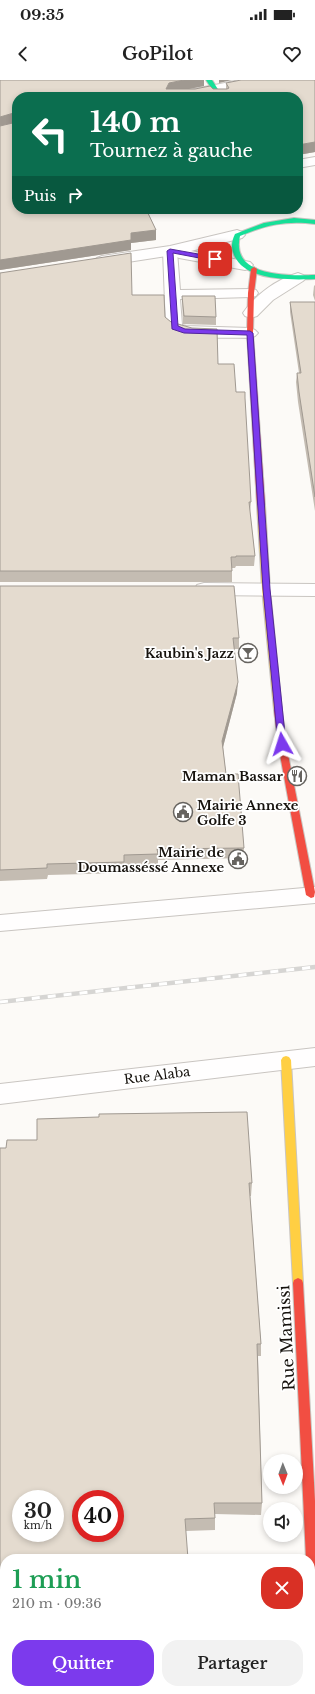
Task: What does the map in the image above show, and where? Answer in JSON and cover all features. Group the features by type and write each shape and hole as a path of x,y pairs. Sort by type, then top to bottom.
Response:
{"street":[{"path":"200,92 260,80"},
{"path":"303,163 315,161"},
{"path":"256,225 260,214"},
{"path":"297,214 304,220"},
{"path":"85,264 170,251 237,235 256,225 287,220 304,220 315,222"},
{"path":"237,235 235,252 238,259 250,267"},
{"path":"170,251 250,267 274,276 298,278 315,276"},
{"path":"0,923 313,895 282,744 266,589 250,333 250,267"},
{"path":"251,313 258,303 275,290 298,278"},
{"path":"188,589 315,590"},
{"name":"Rue Alaba","path":"0,1094 315,1057"},
{"name":"Rue Mamissi","path":"286,1060 312,1554"}],"lane":[{"path":"170,251 174,327 177,330 250,333"},
{"path":"173,295 251,292"}],"building":[{"path":"0,80 184,80 169,83 166,89 195,89 210,86 213,89 227,89 229,88 226,83 241,80 315,80 315,142 303,144 303,92 12,92 12,113 0,117"},
{"path":"12,123 12,214 148,214 156,230 131,233 131,240 0,260 0,126"},
{"path":"131,253 132,295 164,295 165,317 171,322 192,328 217,329 218,364 234,364 236,392 245,392 251,502 249,502 255,556 231,557 232,571 0,571 0,273"},
{"path":"182,296 215,296 216,317 184,316"},
{"path":"290,302 315,302 315,497 299,392 297,373 301,373"},
{"path":"0,586 234,586 239,638 233,638 238,682 222,741 226,774 238,774 244,848 157,849 158,854 124,855 124,862 47,864 47,868 0,870"},
{"path":"247,1112 252,1183 249,1183 261,1344 257,1344 262,1503 214,1503 215,1518 185,1519 188,1554 0,1554 0,1148 6,1148 7,1140 37,1140 37,1119 99,1117 99,1114"}],"railway":[{"path":"0,1002 315,967"}],"traffic: fast":[{"path":"209,80 217,92"},
{"path":"315,222 284,220 266,224 237,235 235,246 235,250 240,260 248,267 258,272 282,277 315,277"}],"traffic: slow":[{"path":"261,505 266,589 278,710"},
{"path":"286,1060 298,1283"}],"traffic: jam":[{"path":"254,269 251,293 250,333 261,505"},
{"path":"278,710 282,744 311,895"},
{"path":"298,1283 312,1554"}],"place":[{"name":"Kaubin's Jazz","path":"248,653"},
{"name":"Maman Bassar","path":"297,776"},
{"name":"Mairie Annexe Golfe 3","path":"183,812"},
{"name":"Mairie de Doumasséssé Annexe","path":"238,859"}],"route":[{"path":"215,259 170,251 174,327 177,330 184,331 250,333 266,589 282,744"}]}
